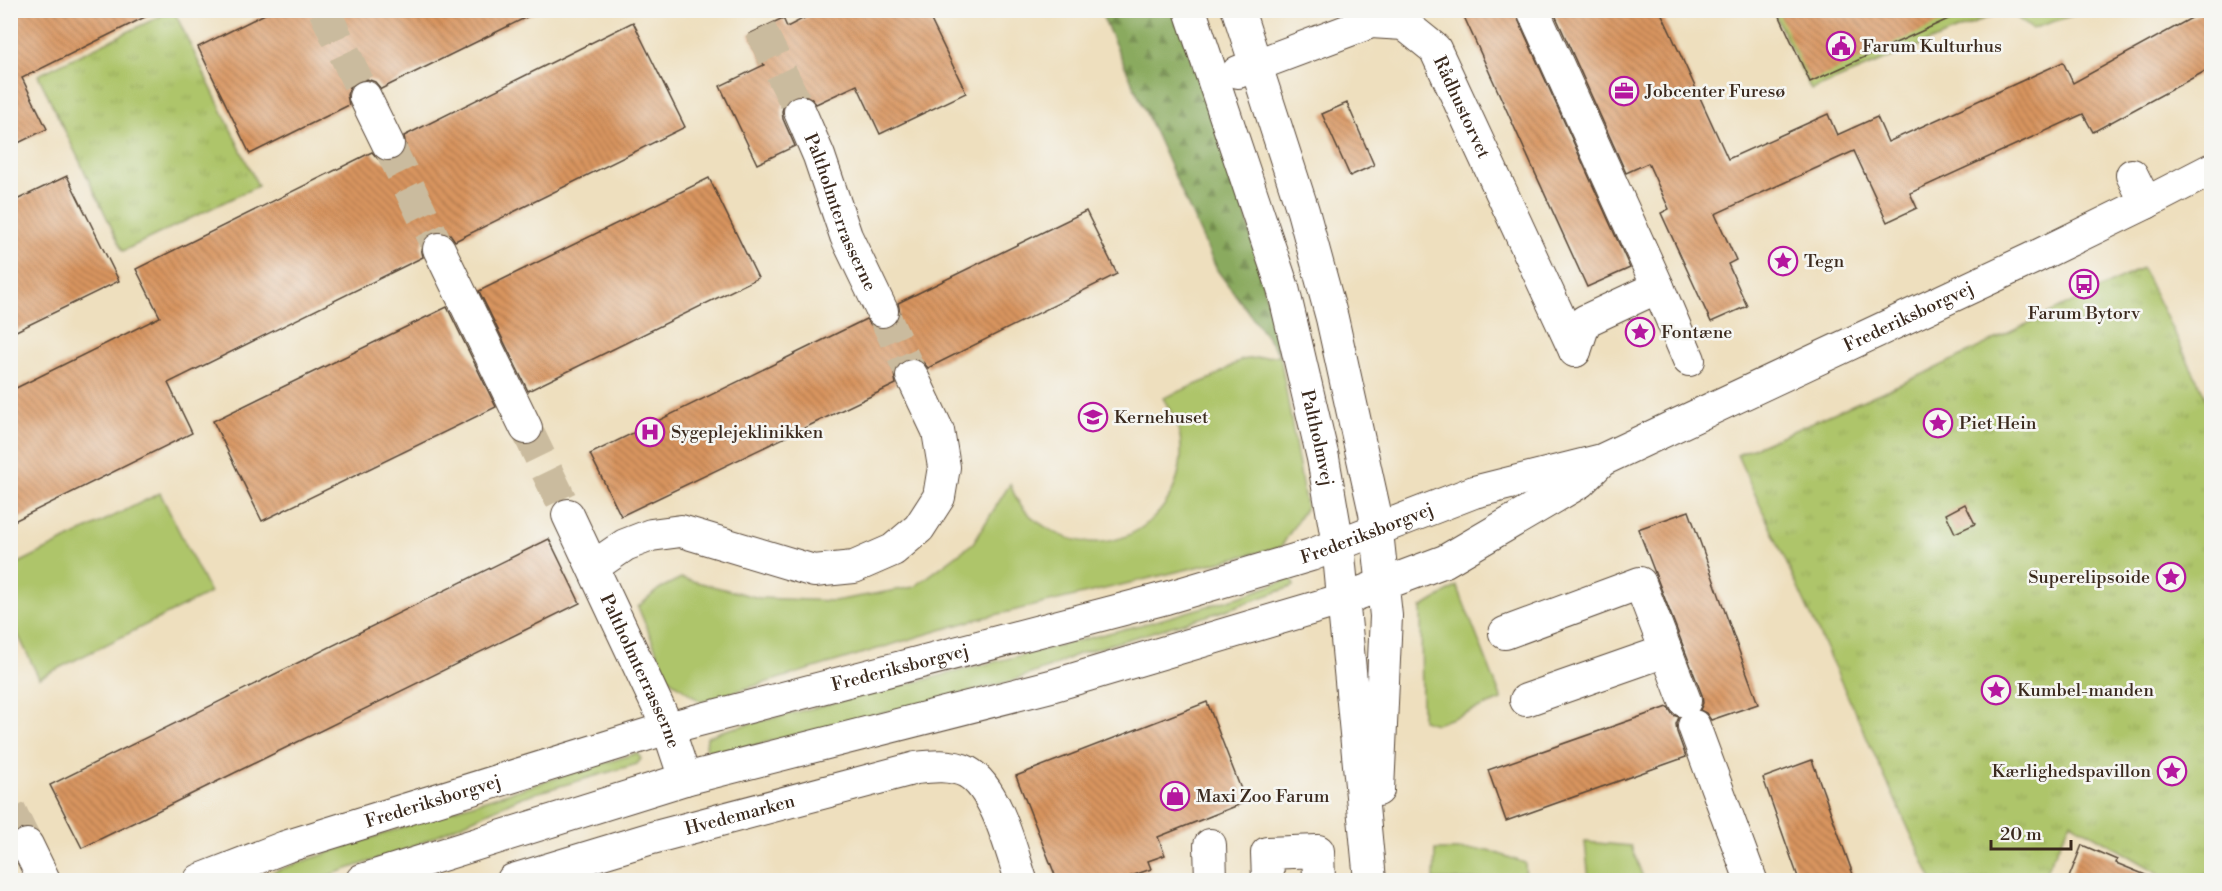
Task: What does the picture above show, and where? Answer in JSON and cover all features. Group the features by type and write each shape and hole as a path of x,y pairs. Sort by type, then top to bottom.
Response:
{"street":[{"name":"Paltholmvej","path":"1190,10 1283,288 1323,458 1338,545 1371,880"},
{"name":"Paltholmvej","path":"1238,10 1303,211 1332,318 1377,530 1386,616 1371,880"},
{"path":"1533,10 1689,360"},
{"name":"Rådhustorvet","path":"1214,80 1371,22 1404,24 1436,49 1575,351 1585,321 1658,287"},
{"path":"366,97 388,144"},
{"name":"Paltholmterrasserne","path":"800,112 819,156 846,236 882,311"},
{"name":"Frederiksborgvej","path":"200,880 285,847 668,728 1166,598 1338,545 1474,492 1602,460 2146,203 2211,169"},
{"path":"2132,175 2146,203"},
{"path":"439,249 526,428"},
{"path":"593,567 625,545 651,535 681,531 814,571 854,567 893,550 919,528 939,497 944,467 938,431 912,376"},
{"name":"Frederiksborgvej","path":"362,880 685,779 1051,686 1384,585 1445,561 1580,482 1602,460"},
{"name":"Paltholmterrasserne","path":"568,514 668,728 685,779"},
{"path":"1505,633 1640,583 1752,880"},
{"path":"1526,699 1666,651"},
{"name":"Hvedemarken","path":"513,880 652,838 915,768 942,765 967,772 987,793 1002,821 1021,880"},
{"path":"27,845 44,880"},
{"path":"1210,845 1211,880"},
{"path":"1268,880 1267,853 1318,851 1318,880"}],"green space":[{"path":"1105,10 1174,11 1245,211 1280,355 1217,270 1101,13"},
{"path":"174,11 258,186 123,251 38,75"},
{"name":"Farum Kulturhus","path":"1773,11 2004,11 1811,90"},
{"path":"2008,11 2085,11 2032,29"},
{"path":"2142,268 2211,408 2211,872 2201,877 2162,875 2071,822 2041,880 1932,880 1737,455 1928,372"},
{"path":"1280,355 1306,507 1281,547 974,620 701,702 668,678 638,607 659,589 681,578 759,598 834,601 914,587 973,543 1010,484 1019,503 1033,518 1071,539 1098,542 1123,537 1146,525 1163,506 1176,483 1181,456 1178,426 1163,398 1212,378 1241,360"},
{"path":"160,493 210,593 39,678 11,620 11,567"},
{"path":"1292,578 1294,586 1220,612 1078,654 1008,682 719,754 710,752 706,748 707,737 722,731 1156,621 1239,597"},
{"path":"1457,586 1502,700 1436,724 1422,720 1421,608"},
{"path":"637,753 641,759 637,764 522,797 407,849 315,880 249,880 447,812"},
{"path":"1585,842 1631,846 1644,880 1589,880"},
{"path":"1435,850 1488,850 1525,863 1526,880 1434,880"}],"building":[{"path":"10,10 159,10 22,78 47,129 10,147"},
{"path":"273,10 541,10 381,89 375,82 367,79 357,81 350,87 347,95 349,105 250,154 198,47"},
{"path":"820,10 926,10 966,93 880,134 857,85 816,104 803,94 793,95 785,102 782,111 783,119 795,146 757,164 720,86 764,65 749,34 783,18 787,27"},
{"path":"1461,10 1515,10 1630,268 1587,287"},
{"path":"1553,10 1660,10 1728,159 1828,114 1837,135 1877,117 1888,142 2063,62 2073,83 2206,10 2211,10 2211,68 2093,132 2083,114 1910,193 1917,208 1887,222 1854,151 1715,214 1736,260 1728,264 1747,306 1711,322 1661,213 1669,209 1648,163 1626,173"},
{"name":"Farum Kulturhus","path":"1777,10 1968,10 1810,82"},
{"path":"633,22 685,127 455,241 450,234 441,231 431,233 424,239 421,247 423,257 168,383 192,433 10,523 10,391 160,317 136,269 372,152 378,159 386,162 396,160 403,154 406,146 404,136"},
{"path":"1347,103 1374,165 1350,176 1322,114"},
{"path":"67,176 119,281 10,334 10,203"},
{"path":"709,178 758,278 528,391 479,291"},
{"path":"1086,211 1117,274 928,368 923,362 914,358 904,360 897,366 894,374 896,384 621,516 590,454 866,319 871,325 880,329 890,327 897,321 900,313 898,303"},
{"path":"447,307 496,407 262,521 213,421"},
{"path":"1965,504 1975,524 1955,533 1946,514"},
{"path":"1689,511 1758,704 1711,720 1706,713 1700,710 1703,703 1702,695 1638,529"},
{"path":"549,539 580,603 82,848 50,785"},
{"path":"1207,702 1246,802 1158,837 1165,855 1148,861 1151,869 1120,880 1057,880 1016,776"},
{"path":"1668,707 1673,715 1679,717 1676,724 1677,732 1686,757 1506,821 1488,770"},
{"path":"1812,760 1855,880 1799,880 1763,778"},
{"path":"2082,845 2117,860 2116,863 2158,880 2068,880"}],"tunnel":[{"path":"324,10 365,97"},
{"path":"760,29 800,112"},
{"path":"388,144 439,249"},
{"path":"882,311 912,376"},
{"path":"526,428 568,515"},
{"path":"10,810 27,845"}],"place":[{"name":"Farum Kulturhus","path":"1841,46"},
{"name":"Jobcenter Furesø","path":"1624,91"},
{"name":"Tegn","path":"1783,261"},
{"name":"Farum Bytorv","path":"2084,284"},
{"name":"Fontæne","path":"1640,332"},
{"name":"Kernehuset","path":"1093,417"},
{"name":"Piet Hein","path":"1938,423"},
{"name":"Sygeplejeklinikken","path":"650,432"},
{"name":"Superelipsoide","path":"2171,577"},
{"name":"Kumbel-manden","path":"1996,690"},
{"name":"Kærlighedspavillon","path":"2172,771"},
{"name":"Maxi Zoo Farum","path":"1175,796"}]}
